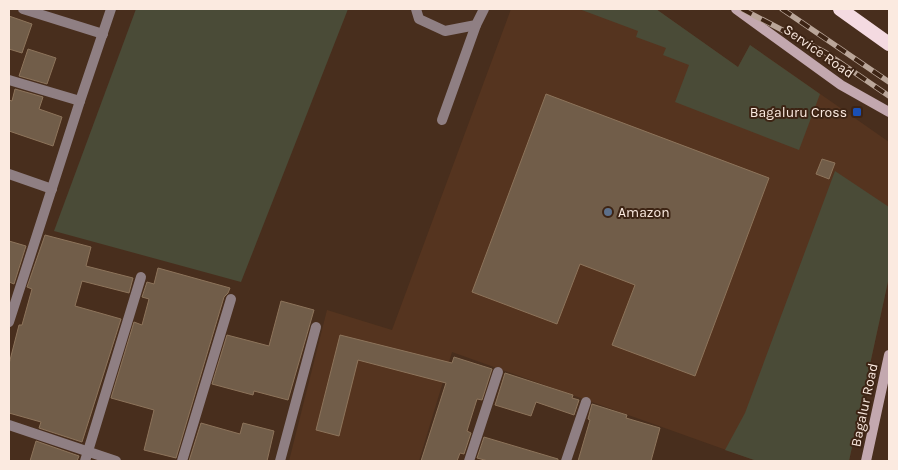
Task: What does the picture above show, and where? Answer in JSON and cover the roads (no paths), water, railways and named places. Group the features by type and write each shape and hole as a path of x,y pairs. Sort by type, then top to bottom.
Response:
{"highway":[{"path":"840,9 889,44"}],"main road":[{"name":"Service Road","path":"736,9 841,85 889,112"},
{"name":"Bagalur Road","path":"866,461 889,354"}],"street":[{"path":"23,9 103,34"},
{"path":"9,322 13,291 52,189 111,9"},
{"path":"416,9 419,19 444,31 476,25"},
{"path":"442,120 476,25 484,9"},
{"path":"9,80 80,101"},
{"path":"9,174 52,189"},
{"path":"87,456 141,277"},
{"path":"182,461 231,299"},
{"path":"280,461 316,327"},
{"path":"468,461 498,372"},
{"path":"566,461 586,402"},
{"path":"9,425 87,456 116,461"}],"railway":[{"path":"742,9 826,53 889,96"},
{"path":"782,9 889,82"}],"place":[{"name":"Bagaluru Cross","path":"857,112"},
{"name":"Amazon","path":"608,212"}]}
